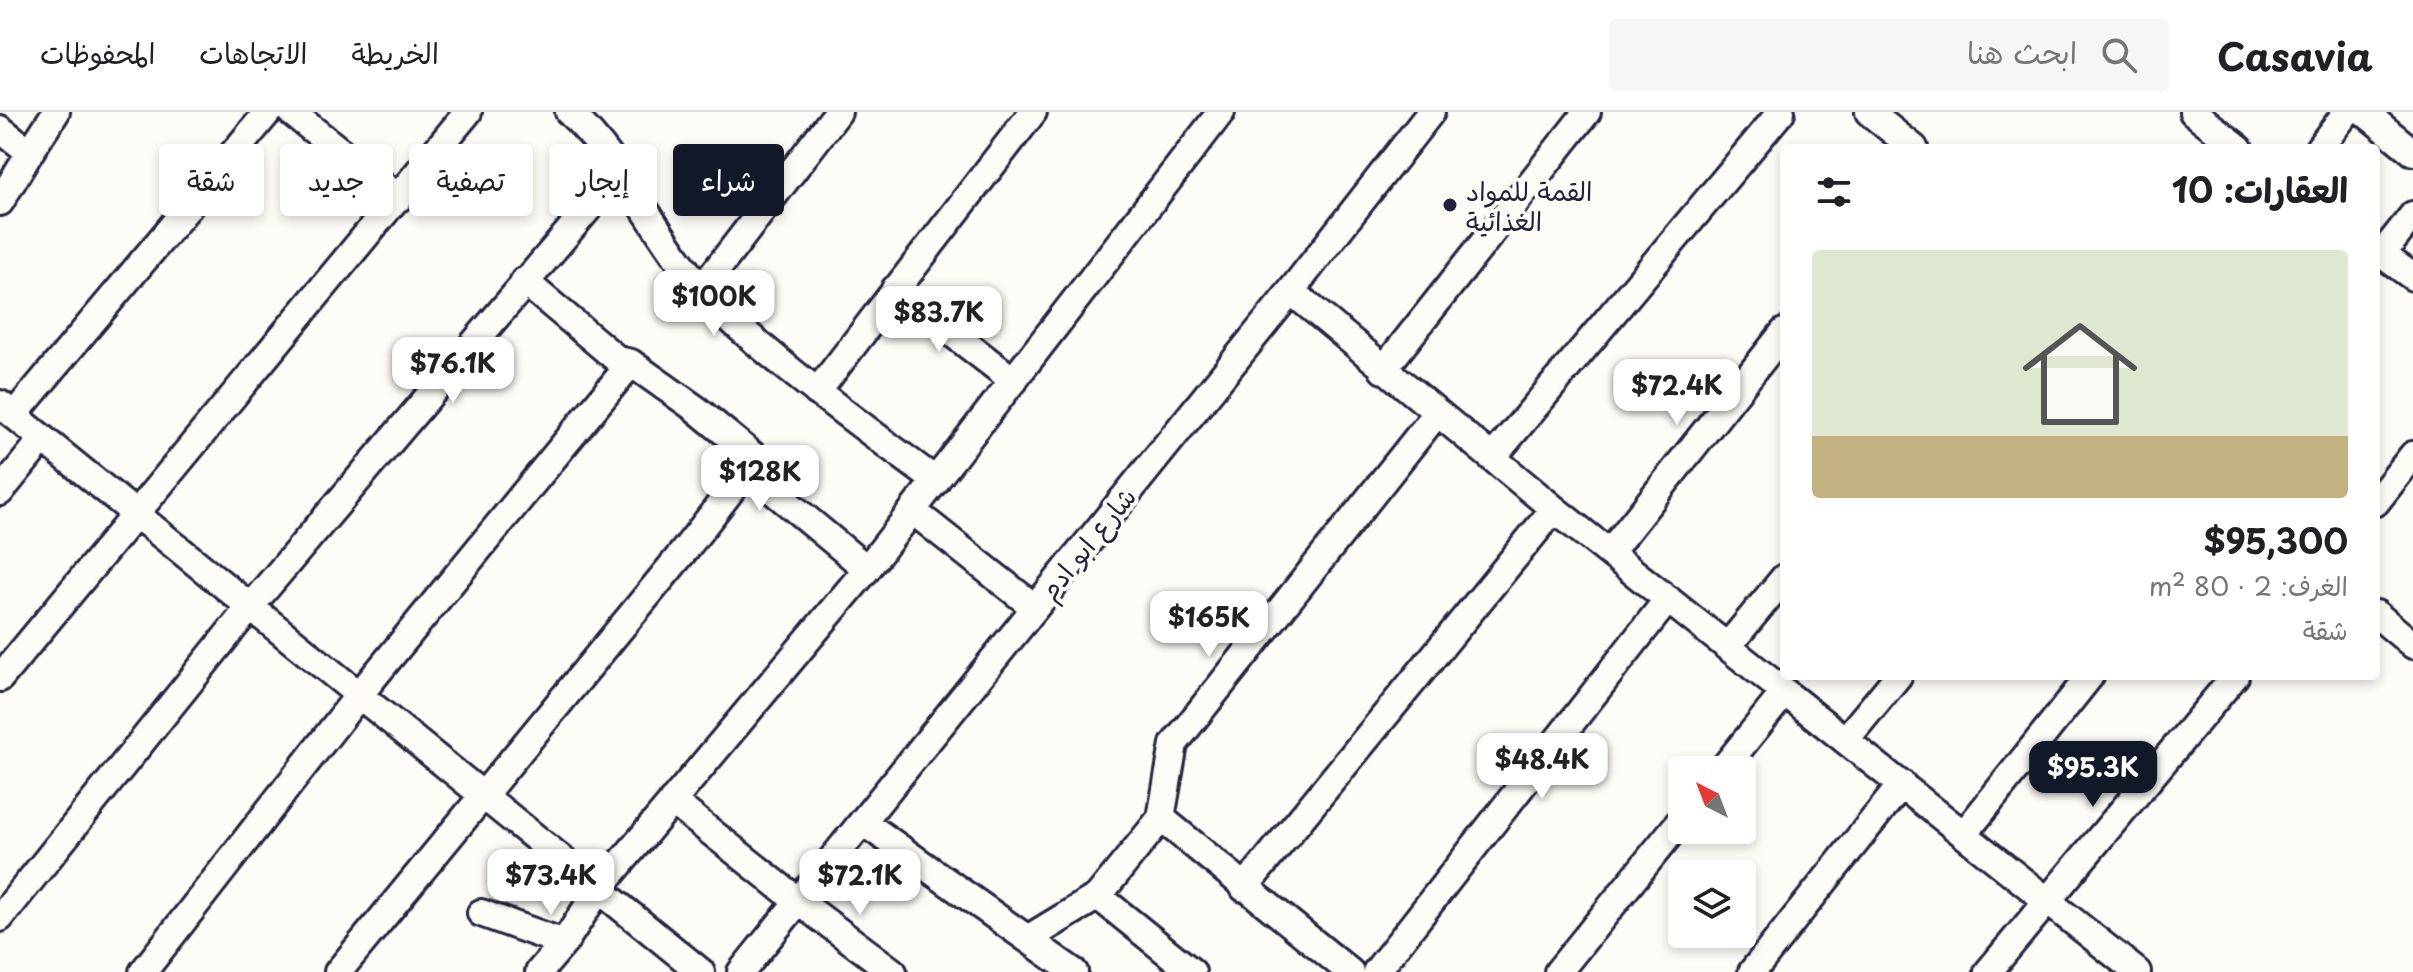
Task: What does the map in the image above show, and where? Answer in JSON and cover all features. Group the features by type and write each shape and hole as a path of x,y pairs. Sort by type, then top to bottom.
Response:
{"street":[{"path":"0,202 56,112"},
{"path":"268,112 7,410 701,972"},
{"path":"291,112 399,198"},
{"path":"0,678 468,112"},
{"path":"569,112 600,144"},
{"path":"817,392 1033,112"},
{"path":"539,972 564,943 599,889 913,511 1221,112"},
{"name":"شارع ابو ادم","path":"741,972 1291,291 1431,112"},
{"path":"1383,370 1587,112"},
{"path":"1492,458 1781,112"},
{"path":"1869,112 1909,144"},
{"path":"2193,112 2234,144"},
{"path":"2322,144 2347,112"},
{"path":"2364,112 2413,152"},
{"path":"701,290 826,115"},
{"path":"0,129 30,152"},
{"path":"2380,251 2413,215"},
{"path":"0,918 250,607 581,216"},
{"path":"648,216 701,290 765,350 936,481"},
{"path":"2380,253 2413,277"},
{"path":"524,281 618,360 631,363 696,409 756,458 772,490 867,569"},
{"path":"895,289 1014,381"},
{"path":"1291,291 1554,509 2137,972"},
{"path":"1610,552 1780,337"},
{"path":"143,972 359,695 631,363"},
{"path":"1029,938 1098,896 1161,818 1174,744 1437,413"},
{"path":"0,492 43,439"},
{"path":"2380,497 2413,455"},
{"path":"338,972 684,551 756,458"},
{"path":"1244,888 1554,509"},
{"path":"913,511 1034,607"},
{"path":"1727,647 1780,583"},
{"path":"1376,972 1668,599"},
{"path":"2380,617 2413,645"},
{"path":"1846,739 1895,680"},
{"path":"1964,834 2087,680"},
{"path":"1988,972 2048,903 2224,680"},
{"path":"1733,756 1785,692"},
{"path":"1752,972 1902,784"},
{"path":"672,801 893,972"},
{"path":"1161,818 1350,972"},
{"path":"863,822 1074,972"},
{"path":"1558,972 1668,836"},
{"path":"1098,896 1185,970"},
{"path":"481,913 564,943"}],"place":[{"name":"القمة للمواد الغذائية","path":"1450,205"}]}
